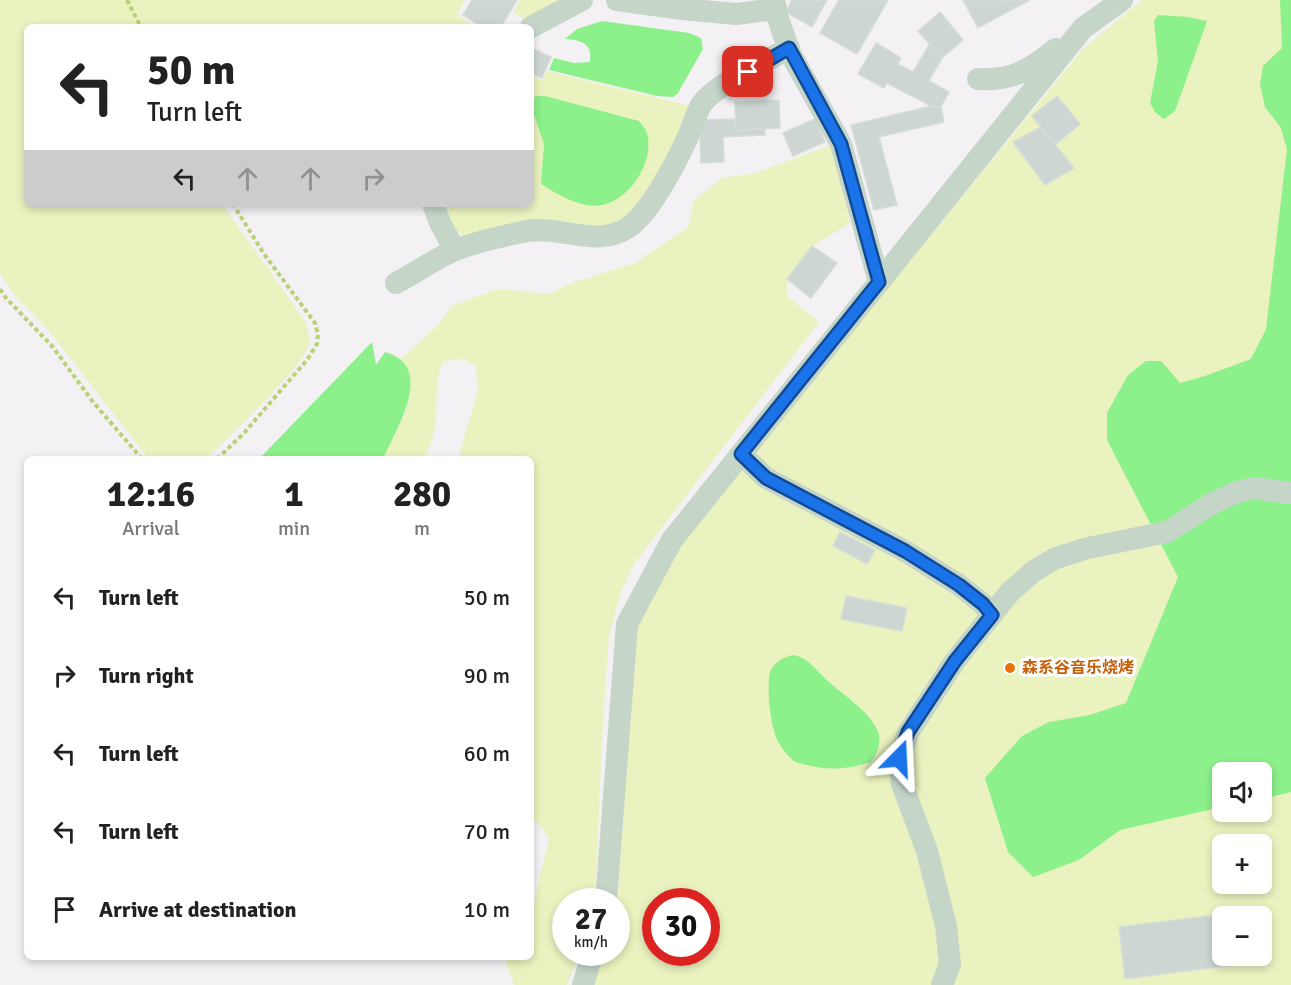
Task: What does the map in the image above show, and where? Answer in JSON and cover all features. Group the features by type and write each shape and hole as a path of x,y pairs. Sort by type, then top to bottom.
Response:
{"street":[{"path":"534,25 582,0"},
{"path":"617,0 736,14 775,4 789,48 841,144 879,282"},
{"path":"978,79 998,80 1016,76 1027,70 1122,0"},
{"path":"607,888 627,624 672,540 1083,28"},
{"path":"396,284 455,250 530,231 602,237 629,227 656,195 692,128 702,104 731,82 789,48"},
{"path":"434,207 455,250"},
{"path":"741,454 766,478 905,551 959,585 983,604 992,615"},
{"path":"942,985 950,964 946,926 927,851 902,784 899,758 908,732 955,661 1018,585 1034,571 1056,558 1088,548 1167,532 1214,503 1237,492 1254,488 1291,493"},
{"path":"584,985 589,966"}],"path":[{"path":"127,0 139,24"},
{"path":"220,456 244,434 307,360 316,345 318,334 315,323 264,254 235,207"},
{"path":"0,289 52,346 93,402 139,456"}],"shaded area":[{"path":"0,0 465,0 457,14 471,24 24,24 24,207 224,207 305,321 309,344 304,354 280,385 209,456 147,456 46,327 13,293 0,273"},
{"path":"520,0 558,0 559,6 532,21 513,13"},
{"path":"1142,0 1291,0 1291,985 593,985 599,966 630,966 630,888 618,888 637,622 679,543 1083,49"},
{"path":"1280,0 1291,0 1291,792 1272,797 1272,762 1212,762 1212,809 1120,830 1079,860 1033,877 1008,852 985,778 1022,736 1049,722 1090,715 1126,703 1178,577 1107,440 1107,413 1128,375 1146,361 1161,361 1180,383 1251,359 1266,329 1287,149 1281,128 1265,107 1260,84 1263,66 1282,48"},
{"path":"1158,15 1207,21 1175,111 1164,119 1155,112 1150,103 1158,61 1154,21"},
{"path":"602,21 689,33 701,38 703,49 678,93 673,97 657,96 549,70 554,58 574,63 590,62 590,51 585,44 565,39 577,29"},
{"path":"546,71 694,107 680,143 621,226 463,236 456,231 443,207 534,207 534,76 542,80"},
{"path":"535,96 545,96 639,121 645,128 649,144 644,167 631,187 612,202 594,206 570,200 541,184 544,144 534,115"},
{"path":"834,144 850,223 812,246 787,279 787,296 819,322 634,564 621,592 609,635 596,888 552,888 552,966 575,966 567,985 514,985 505,960 534,960 534,901 549,839 534,820 534,456 459,456 478,390 476,367 464,360 453,359 443,362 440,370 434,432 426,456 384,456 406,410 409,397 410,384 407,372 400,360 438,325 452,306 497,289 549,294 572,283 635,263 688,227 694,200 722,178 755,173"},
{"path":"372,342 376,365 385,352 400,359 408,371 411,384 408,400 384,456 262,456"},
{"path":"793,655 809,662 869,717 878,732 879,740 877,752 871,762 839,768 816,767 794,761 782,748 776,737 771,718 769,676 777,662"}],"building":[{"path":"472,0 517,0 503,24 477,24 463,15"},
{"path":"792,0 827,0 812,27 786,12"},
{"path":"839,0 888,0 857,54 820,33"},
{"path":"963,0 1006,0 1011,10 978,28"},
{"path":"1006,0 1030,0 1011,10"},
{"path":"940,12 963,40 942,58 918,31"},
{"path":"876,43 901,58 898,64 913,72 930,44 942,58 929,81 949,92 941,107 931,106 887,83 884,88 858,74"},
{"path":"534,49 551,57 542,78 534,74"},
{"path":"1057,96 1080,124 1055,145 1032,116"},
{"path":"779,100 780,128 736,130 735,102"},
{"path":"931,106 941,107 944,122 879,137 897,205 874,210 851,125"},
{"path":"735,119 736,130 765,129 765,135 723,137 724,162 701,163 699,120"},
{"path":"815,119 825,142 793,156 783,133"},
{"path":"1041,127 1074,168 1045,185 1013,142"},
{"path":"812,246 837,263 811,298 787,279"},
{"path":"840,532 875,550 867,564 833,546"},
{"path":"846,596 907,608 902,631 841,619"},
{"path":"1212,916 1212,966 1225,966 1125,979 1119,927"}],"place":[{"name":"森系谷音乐烧烤","path":"1010,668"}],"route":[{"path":"748,72 789,48 841,144 879,282 741,454 766,478 905,551 959,585 983,604 992,615 955,661 908,732 899,758"}]}
